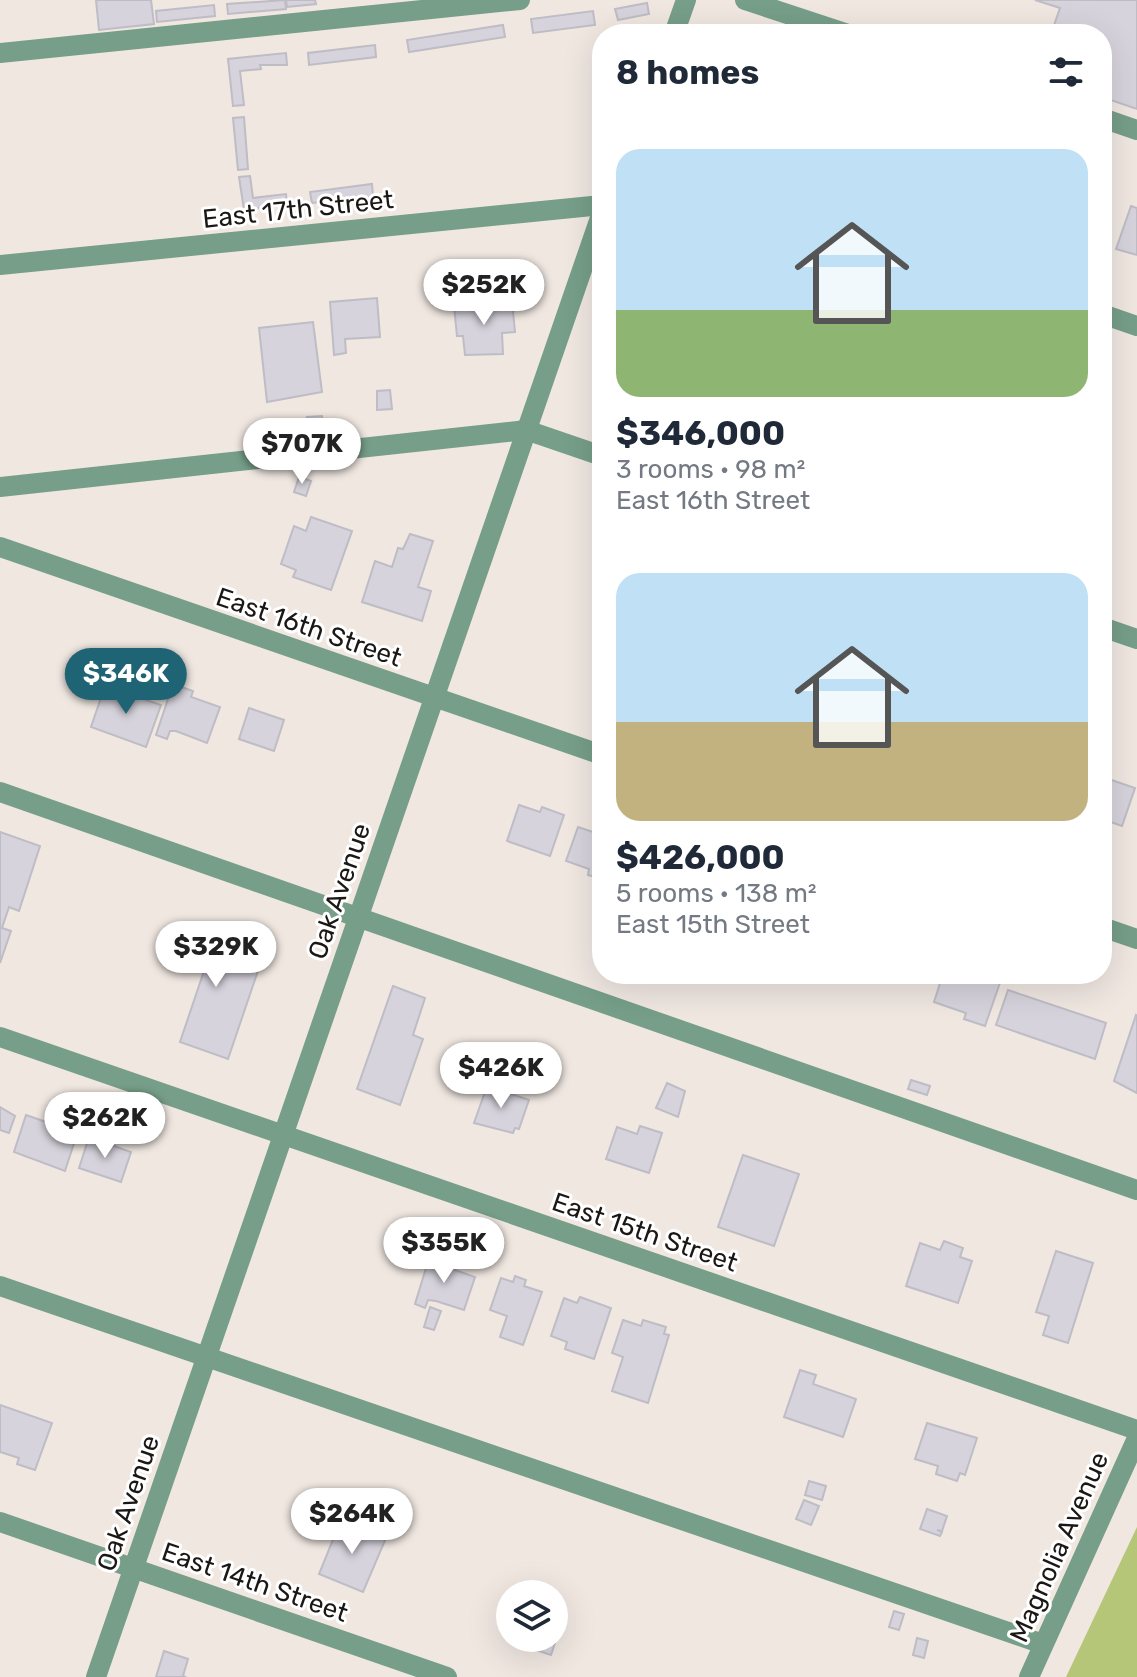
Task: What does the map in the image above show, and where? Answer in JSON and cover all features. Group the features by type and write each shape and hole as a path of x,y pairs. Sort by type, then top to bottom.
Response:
{"street":[{"path":"0,53 520,0"},
{"path":"678,24 686,0"},
{"path":"745,0 818,24"},
{"path":"1112,121 1137,130"},
{"name":"East 17th Street","path":"0,265 592,206"},
{"name":"Oak Avenue","path":"96,1677 592,241"},
{"path":"1112,317 1137,326"},
{"path":"0,487 526,430 592,453"},
{"name":"East 16th Street","path":"0,547 592,752"},
{"path":"1112,630 1137,639"},
{"path":"0,792 1137,1190"},
{"path":"1112,930 1137,939"},
{"name":"East 15th Street","path":"0,1037 1137,1430"},
{"path":"0,1286 1043,1644"},
{"name":"Magnolia Avenue","path":"1029,1677 1137,1438"},
{"name":"East 14th Street","path":"0,1522 447,1677"}],"green space":[{"path":"1137,1527 1137,1677 1066,1677"}],"building":[{"path":"96,0 151,0 154,24 99,30"},
{"path":"285,0 286,9 228,14 227,4"},
{"path":"286,0 315,0 316,4 287,7"},
{"path":"1035,0 1137,0 1137,109 1112,100 1112,24 1054,24 1060,8"},
{"path":"647,3 649,14 618,20 615,9"},
{"path":"214,5 215,16 157,22 156,11"},
{"path":"593,11 595,24 533,33 531,19"},
{"path":"503,25 505,37 409,52 407,40"},
{"path":"375,45 376,57 309,65 308,53"},
{"path":"286,53 287,65 260,65 261,69 240,71 244,105 233,106 228,59"},
{"path":"244,117 248,169 238,170 233,118"},
{"path":"250,176 253,198 286,194 287,205 244,210 239,177"},
{"path":"372,184 373,197 312,203 310,192"},
{"path":"1131,206 1137,208 1137,255 1116,249"},
{"path":"377,298 380,337 345,339 346,353 334,355 330,302"},
{"path":"512,301 515,332 502,333 503,354 465,355 463,336 457,336 454,306"},
{"path":"313,322 322,392 267,402 259,328"},
{"path":"390,390 392,409 377,410 377,391"},
{"path":"322,416 324,430 308,431 307,417"},
{"path":"299,477 311,481 306,496 294,492"},
{"path":"311,517 352,531 331,590 293,577 296,570 281,564 294,526 306,531"},
{"path":"410,534 433,541 418,587 431,591 422,621 362,602 375,561 392,567 398,548 403,549"},
{"path":"173,684 193,691 191,697 220,707 207,743 176,731 170,731 167,739 156,735"},
{"path":"105,686 161,705 146,747 91,727"},
{"path":"249,708 284,720 274,751 239,739"},
{"path":"1112,780 1135,788 1122,826 1112,822"},
{"path":"519,805 540,812 542,807 564,815 550,856 507,841"},
{"path":"578,827 592,832 592,876 588,875 589,869 566,861"},
{"path":"0,832 40,846 19,911 9,907 2,928 11,931 0,963"},
{"path":"172,925 263,956 228,1059 180,1042 206,965 163,950"},
{"path":"940,984 1000,984 985,1026 964,1019 966,1013 934,1002"},
{"path":"393,986 425,998 413,1035 423,1039 400,1105 357,1089"},
{"path":"1008,990 1106,1023 1095,1059 996,1025"},
{"path":"1137,1016 1137,1093 1114,1081"},
{"path":"911,1080 930,1086 927,1095 908,1089"},
{"path":"667,1083 685,1091 678,1117 656,1108"},
{"path":"487,1086 529,1100 519,1129 515,1128 513,1133 474,1123"},
{"path":"0,1107 15,1116 9,1133 0,1130"},
{"path":"26,1115 66,1129 64,1136 75,1140 65,1171 14,1152"},
{"path":"640,1126 662,1133 649,1173 606,1159 617,1127 637,1134"},
{"path":"89,1137 131,1152 121,1182 79,1168"},
{"path":"743,1155 799,1174 774,1246 718,1227"},
{"path":"418,1220 442,1228 433,1255 408,1246"},
{"path":"944,1241 963,1248 960,1257 972,1261 958,1303 906,1286 920,1243 940,1250"},
{"path":"1056,1251 1093,1263 1068,1343 1043,1335 1049,1316 1036,1312"},
{"path":"430,1255 457,1265 455,1270 475,1277 464,1310 428,1300 425,1308 415,1304"},
{"path":"515,1276 526,1280 524,1286 542,1292 523,1345 500,1337 507,1316 490,1310 501,1278 513,1282"},
{"path":"580,1297 611,1308 594,1359 565,1349 567,1342 551,1336 564,1298 577,1303"},
{"path":"430,1307 441,1311 434,1330 424,1327"},
{"path":"623,1320 641,1326 643,1320 666,1327 664,1334 669,1335 648,1403 612,1391 623,1357 612,1353"},
{"path":"800,1370 816,1375 813,1384 856,1399 843,1437 784,1417"},
{"path":"0,1405 52,1423 35,1470 17,1464 19,1458 0,1452"},
{"path":"927,1423 977,1438 965,1475 960,1473 957,1481 936,1474 938,1466 915,1459"},
{"path":"809,1481 826,1486 822,1500 805,1495"},
{"path":"804,1500 819,1506 811,1525 796,1519"},
{"path":"927,1509 947,1516 942,1531 937,1530 942,1532 940,1536 920,1529"},
{"path":"341,1520 386,1538 363,1592 319,1574"},
{"path":"894,1611 904,1614 899,1630 889,1627"},
{"path":"917,1638 928,1641 924,1658 913,1655"},
{"path":"164,1651 188,1659 183,1676 186,1677 156,1677"}]}
